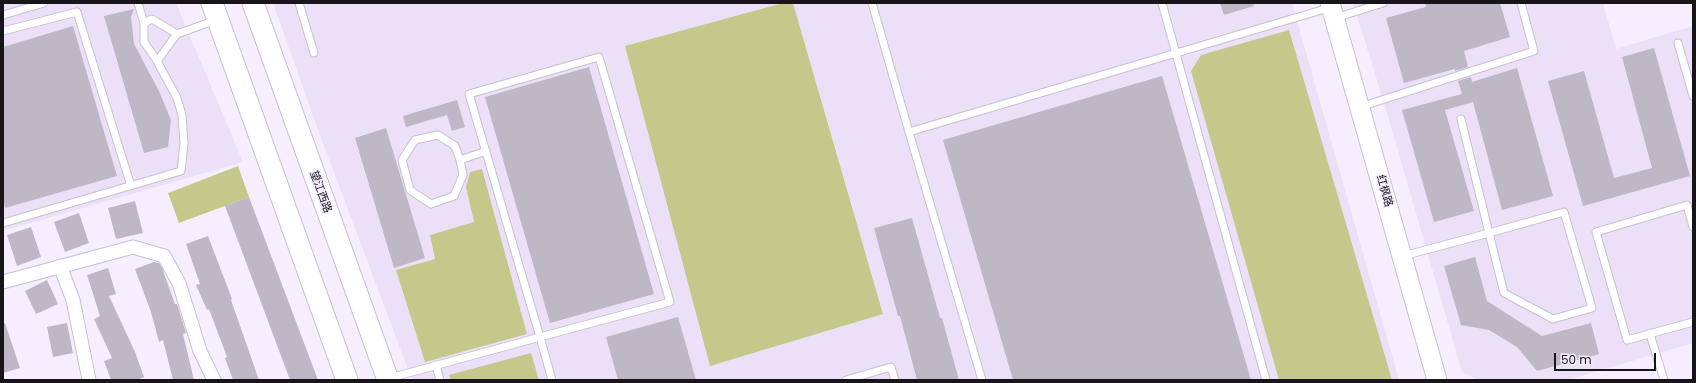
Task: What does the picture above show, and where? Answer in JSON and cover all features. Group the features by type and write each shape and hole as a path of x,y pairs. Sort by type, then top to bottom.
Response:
{"main road":[{"name":"望江西路","path":"253,3 388,379"},
{"path":"215,11 348,380"}],"street":[{"name":"红枫路","path":"1332,9 1437,380"},
{"path":"3,282 133,247 164,256 179,283 200,351 214,380"},
{"path":"60,266 73,300 84,346 89,380"}],"lane":[{"path":"3,15 44,3"},
{"path":"3,223 181,171 184,143 182,115 177,98 157,61 144,42 144,23 138,3"},
{"path":"299,3 314,53"},
{"path":"872,3 982,380"},
{"path":"1162,3 1266,380"},
{"path":"909,132 1332,9 1383,3"},
{"path":"1360,107 1534,51 1521,3"},
{"path":"157,61 177,34 215,11"},
{"path":"3,31 77,12 131,186"},
{"path":"144,23 152,19 177,34"},
{"path":"1678,43 1693,96"},
{"path":"388,379 540,337 670,302 599,57 469,94 540,337 552,380"},
{"path":"1402,256 1490,233 1564,212 1592,308 1553,319 1504,293 1490,233 1461,119"},
{"path":"438,135 455,146 460,160 463,174 454,196 431,204 410,190 402,160 415,140 438,135"},
{"path":"460,160 486,151"},
{"path":"1693,227 1687,205 1596,232 1627,340 1693,322"},
{"path":"1650,334 1664,380"},
{"path":"436,366 440,380"},
{"path":"846,380 891,367 895,380"}],"shaded area":[{"path":"3,3 176,3 243,162 3,231"},
{"path":"273,3 783,3 625,46 883,313 793,3 1292,3 1399,380 412,380 318,130"},
{"path":"1353,3 1603,3 1616,49 1693,26 1693,343 1568,380 1478,380 1462,372 1385,106"}],"green space":[{"path":"783,3 793,3 883,314 710,366 625,46"},
{"path":"1289,30 1392,380 1279,380 1191,71 1201,55"},
{"path":"238,166 249,197 179,223 168,193"},
{"path":"482,169 527,334 425,362 396,270 435,259 430,235 474,222 466,187 470,172"},
{"path":"531,353 539,380 451,380 449,375"}],"building":[{"path":"1220,3 1253,3 1254,6 1224,15"},
{"path":"1425,3 1500,3 1510,37 1464,51 1468,67 1455,71 1455,69 1404,83 1386,18 1426,7"},
{"path":"134,9 131,17 134,44 159,91 171,120 168,147 144,153 104,16"},
{"path":"73,26 117,176 5,208 3,200 3,47"},
{"path":"1654,48 1690,176 1583,206 1548,81 1584,71 1614,178 1652,168 1622,57"},
{"path":"589,67 654,294 550,323 485,97"},
{"path":"1517,68 1553,196 1502,210 1473,102 1445,110 1474,211 1434,222 1402,110 1462,94 1458,81 1471,77 1472,82"},
{"path":"1162,76 1251,380 1013,380 943,140"},
{"path":"457,100 465,127 452,131 447,115 406,127 403,116"},
{"path":"386,128 425,258 394,268 355,138"},
{"path":"249,197 318,380 290,380 225,206"},
{"path":"135,201 143,233 116,239 108,208"},
{"path":"79,213 89,243 65,252 54,222"},
{"path":"912,218 959,380 917,380 900,316 898,316 874,228"},
{"path":"31,227 41,257 17,266 7,235"},
{"path":"208,236 232,299 231,300 259,380 233,380 225,358 227,357 209,309 207,310 196,285 200,284 186,244"},
{"path":"1475,257 1487,301 1542,336 1591,323 1599,354 1537,371 1517,347 1489,330 1461,325 1444,266"},
{"path":"154,262 159,263 162,268 175,304 177,304 186,333 183,334 194,380 173,380 163,340 159,342 151,312 135,269"},
{"path":"108,268 116,294 109,296 135,352 144,377 137,380 111,380 104,361 112,358 94,319 100,316 87,275"},
{"path":"47,280 58,304 36,314 25,291"},
{"path":"678,317 696,380 618,380 606,337"},
{"path":"5,323 20,368 3,373 3,324"},
{"path":"67,323 73,353 53,357 47,327"}]}
